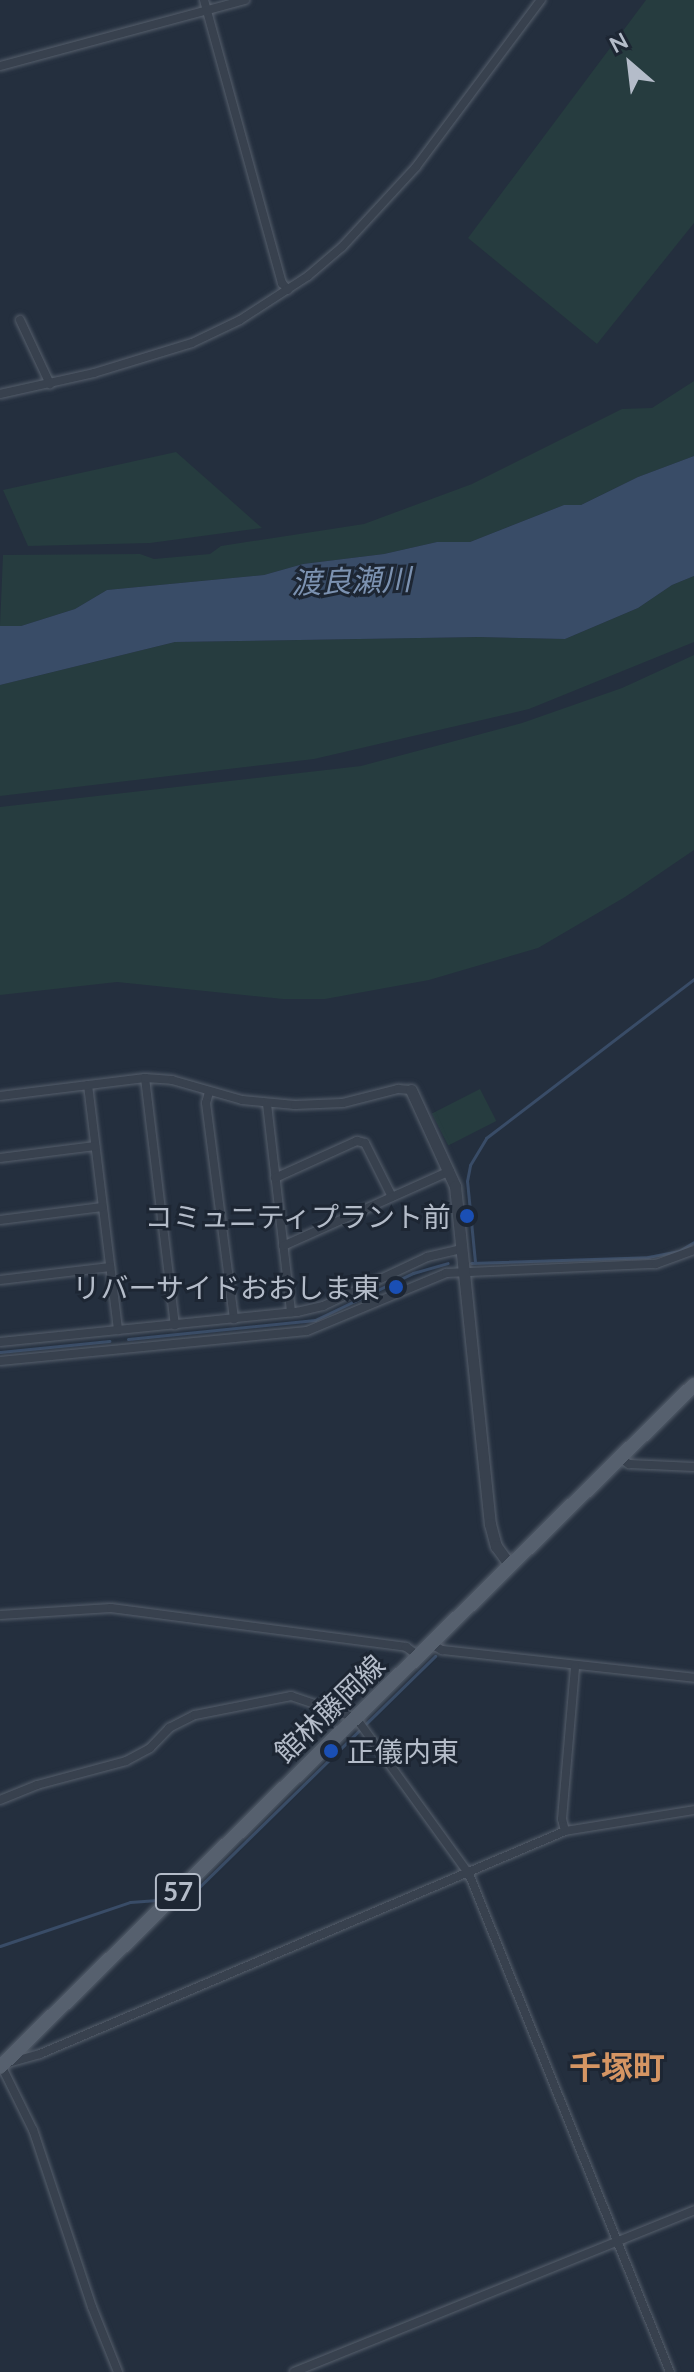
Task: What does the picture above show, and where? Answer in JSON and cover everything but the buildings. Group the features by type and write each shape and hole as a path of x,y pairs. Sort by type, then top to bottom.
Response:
{"main road":[{"name":"館林藤岡線","path":"0,2066 694,1385"}],"street":[{"path":"204,0 282,283 288,290"},
{"path":"0,66 245,0"},
{"path":"0,394 50,384 192,343 240,320 288,290 342,247 408,176 541,0"},
{"path":"20,320 50,384"},
{"path":"145,1078 175,1325"},
{"path":"0,1096 145,1078 172,1080 209,1092 267,1104 326,1105 398,1089 411,1090 450,1171 458,1201 490,1524 496,1546 510,1565"},
{"path":"88,1085 118,1330"},
{"path":"209,1092 206,1103 234,1319"},
{"path":"267,1104 291,1313"},
{"path":"275,1178 357,1141 365,1143 392,1197"},
{"path":"0,1158 95,1146"},
{"path":"283,1246 450,1171"},
{"path":"0,1220 102,1207"},
{"path":"0,1342 291,1313 323,1306 427,1257 463,1249"},
{"path":"0,1361 307,1331 331,1324 423,1280 465,1271 656,1264 694,1250"},
{"path":"0,1280 110,1267"},
{"path":"620,1458 629,1464 694,1467"},
{"path":"0,1615 111,1608 406,1647 419,1656"},
{"path":"431,1644 442,1650 694,1678"},
{"path":"565,1831 562,1819 575,1667"},
{"path":"0,1800 37,1785 126,1761 150,1748 169,1728 195,1715 291,1696 356,1718 469,1874 670,2372"},
{"path":"118,2372 92,2307 33,2130 0,2066 40,2054 565,1831 694,1810"},
{"path":"299,2371 694,2210"}],"green space":[{"path":"646,0 694,0 694,223 597,344 468,238"},
{"path":"694,381 694,456 638,477 581,505 564,505 470,542 437,542 384,554 303,564 264,575 107,590 75,609 21,626 0,626 3,555 140,554 154,559 210,554 221,546 364,524 472,484 622,409 652,408"},
{"path":"176,452 262,528 150,543 28,546 3,490"},
{"path":"694,576 694,642 529,709 314,759 0,796 0,685 175,642 479,637 565,639 638,608 672,585"},
{"path":"694,655 694,850 625,897 538,948 429,980 325,999 283,999 117,982 0,995 0,807 361,766 522,723 622,688"},
{"path":"480,1089 496,1121 448,1146 432,1114"}],"water":[{"name":"渡良瀬川","path":"694,456 694,576 672,585 638,608 565,639 479,637 175,642 0,685 0,626 21,626 75,609 107,590 264,575 303,564 384,554 437,542 470,542 564,505 581,505 638,477"}],"waterway":[{"path":"475,1262 467,1181 470,1165 486,1138 694,979"},
{"path":"471,1263 648,1257 679,1251 694,1242"},
{"path":"128,1339 315,1320 413,1273 448,1263"},
{"path":"0,1352 109,1341"},
{"path":"180,1898 188,1898 435,1656"},
{"path":"0,1946 130,1902 161,1900"}],"place":[{"name":"コミュニティプラント前","path":"467,1216"},
{"name":"リバーサイドおおしま東","path":"396,1287"},
{"name":"正儀内東","path":"331,1751"}],"district":[{"name":"千塚町","path":"617,2067"}]}
